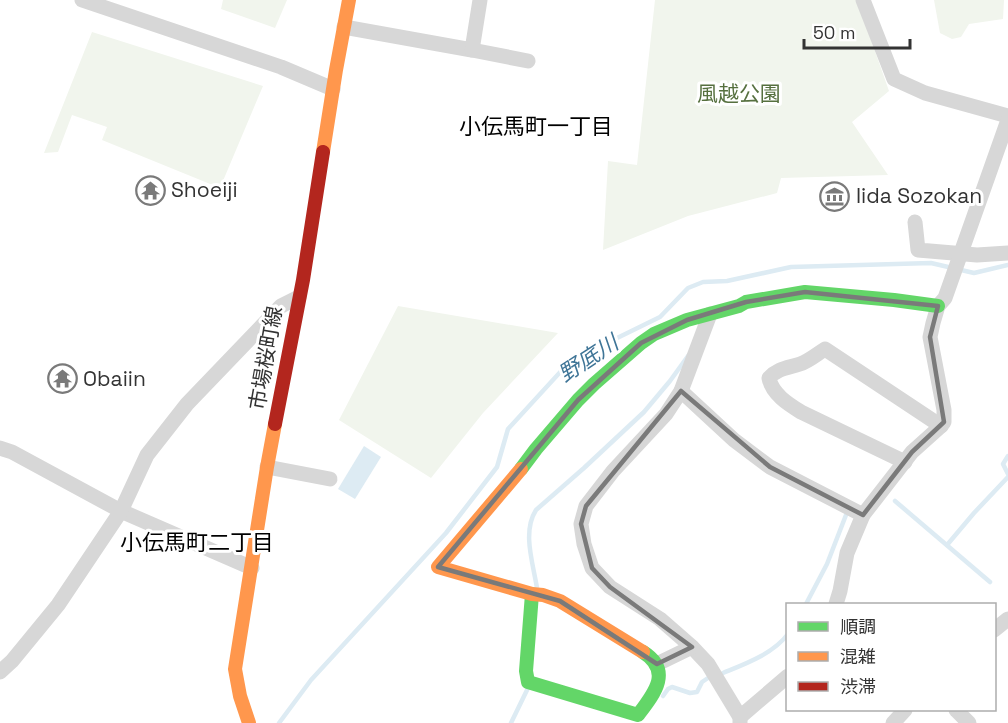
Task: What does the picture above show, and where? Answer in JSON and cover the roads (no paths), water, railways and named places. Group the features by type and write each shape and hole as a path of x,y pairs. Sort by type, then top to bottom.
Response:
{"street":[{"path":"82,0 281,67 333,89"},
{"name":"市場桜町線","path":"249,723 240,696 235,669 267,467 303,280 349,0"},
{"path":"472,50 480,0"},
{"path":"836,603 847,553 863,515 912,452 944,422 944,410 930,337 938,306 945,298 1008,118 925,93 894,79 864,0"},
{"path":"344,27 528,61"},
{"path":"915,222 918,250 959,256 1008,253"},
{"path":"532,594 526,671 528,682 638,715 654,694 659,678 657,664 649,656 560,601 438,567 529,460 536,448 594,384 654,334 687,320 746,302 805,292 938,306"},
{"path":"0,672 12,661 58,605 121,511 147,455 187,404 281,306 299,297"},
{"path":"710,314 681,392 666,414 613,471 586,506 581,524 584,544 592,568 610,587 660,619 708,664 740,720 786,678"},
{"path":"905,462 801,412 785,401 771,386 770,378 775,372 801,364 825,349 941,426"},
{"path":"681,392 734,440 771,466 863,515"},
{"path":"0,448 12,452 121,511 252,568"},
{"path":"267,467 330,479"},
{"path":"996,628 1008,619"},
{"path":"657,664 692,647"},
{"path":"893,723 904,711"},
{"path":"957,711 969,723"}],"waterway":[{"name":"野底川","path":"279,723 311,680 446,533 497,467 508,429 563,369 586,363 611,341 660,317 688,288 703,282 727,281 791,267 931,263 974,273 1008,265"},
{"path":"537,588 529,538 536,510 644,412 688,356"},
{"path":"1008,456 1003,464 1008,474"},
{"path":"947,545 1008,477"},
{"path":"895,501 990,582"},
{"path":"807,603 827,564 846,515"},
{"path":"723,673 767,653 786,636"},
{"path":"663,696 672,687 690,693 697,692 702,682 708,678"},
{"path":"511,723 528,688"}],"place":[{"name":"Shoeiji","path":"150,190"},
{"name":"Iida Sozokan","path":"835,196"},
{"name":"Obaiin","path":"62,379"}],"district":[{"name":"小伝馬町一丁目","path":"536,126"},
{"name":"小伝馬町二丁目","path":"197,542"}],"park label":[{"name":"風越公園","path":"739,94"}]}
